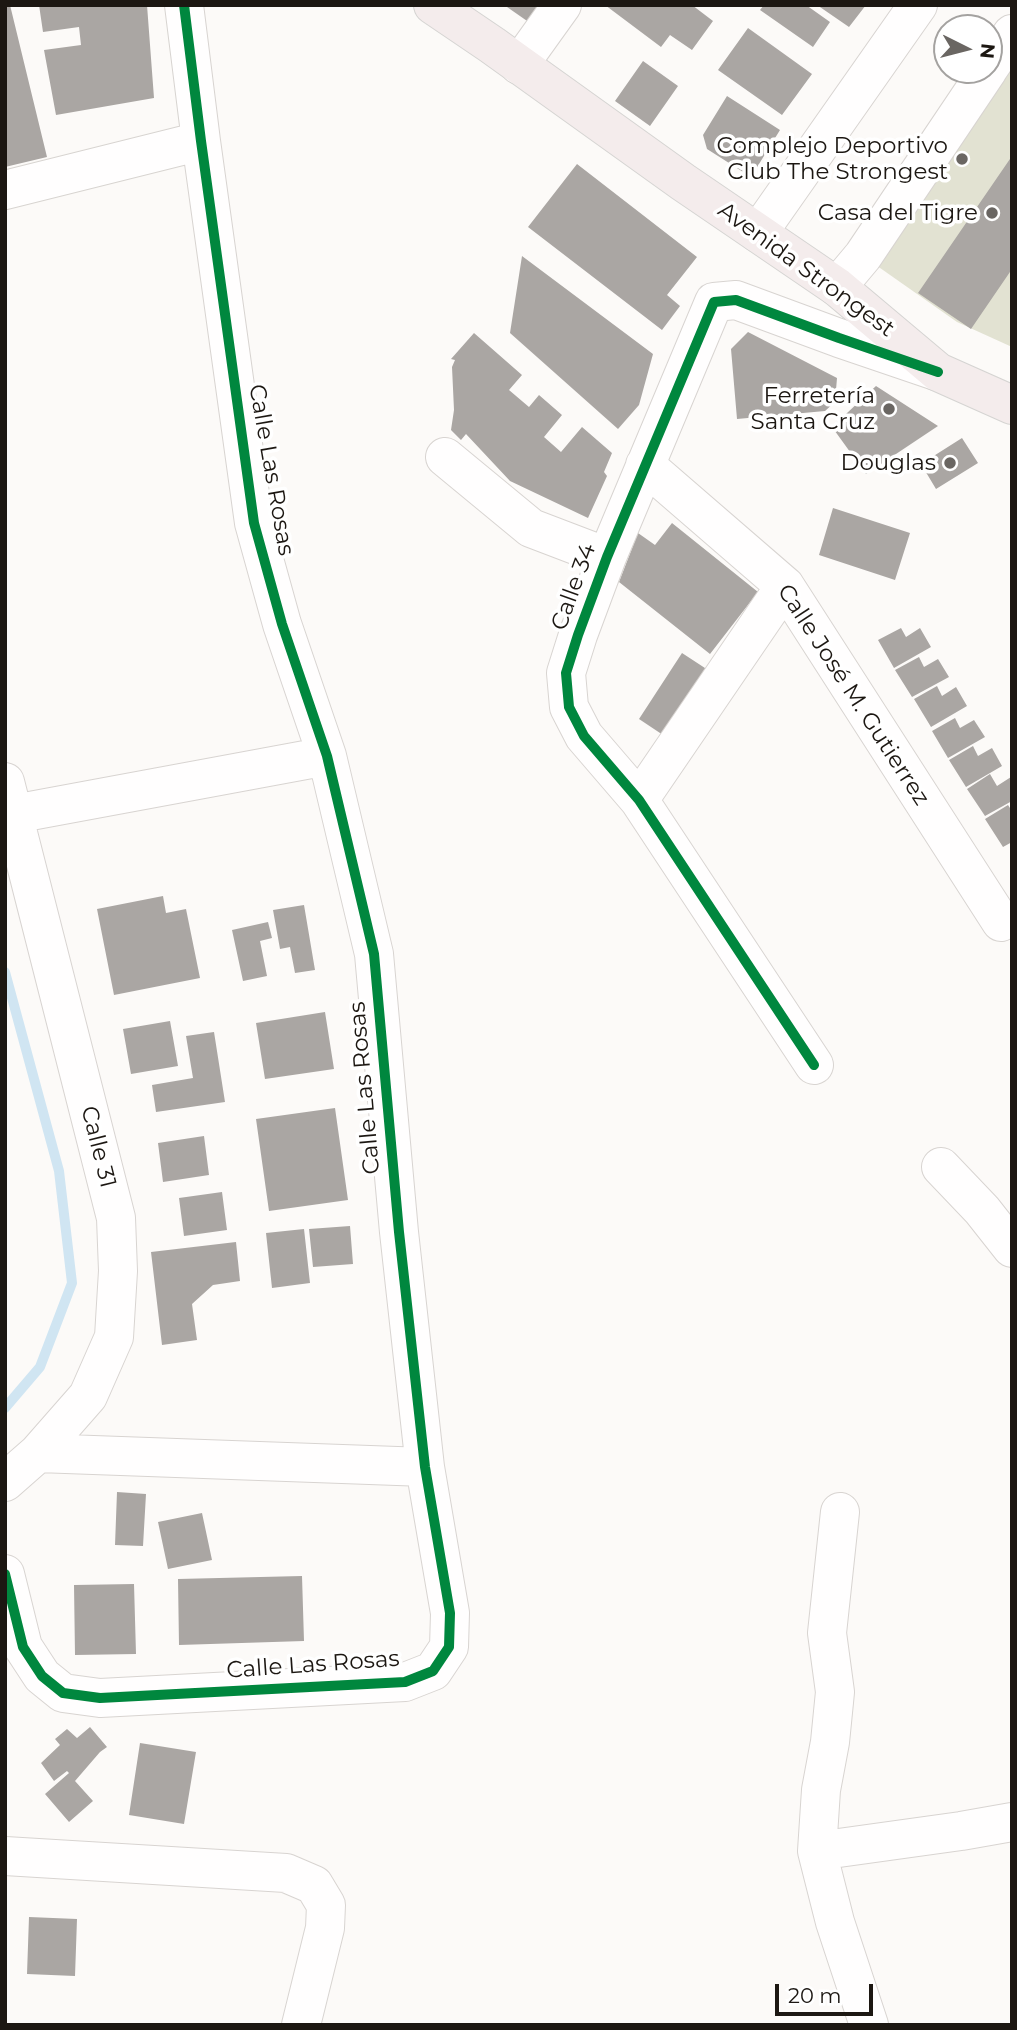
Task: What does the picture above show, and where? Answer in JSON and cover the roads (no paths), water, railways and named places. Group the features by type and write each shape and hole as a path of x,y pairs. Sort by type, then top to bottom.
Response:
{"main road":[{"name":"Avenida Strongest","path":"433,5 837,287 938,372 1012,405"}],"street":[{"name":"Calle Las Rosas","path":"5,1574 23,1647 42,1676 63,1693 100,1698 405,1682 433,1671 449,1647 450,1613 425,1467 399,1232 374,954 327,756 282,624 254,523 184,5"},
{"path":"519,65 562,5"},
{"path":"758,233 918,5"},
{"path":"837,287 863,256 978,84"},
{"path":"5,190 201,141"},
{"name":"Calle 34","path":"814,1065 639,800 584,736 569,707 566,673 607,557 714,302 736,300 938,372"},
{"path":"445,457 531,528 607,557"},
{"name":"Calle José M. Gutierrez","path":"645,465 785,586 1002,922"},
{"path":"639,800 785,586"},
{"path":"10,798 327,756"},
{"name":"Calle 31","path":"5,1482 38,1453 88,1396 114,1337 118,1271 116,1218 10,798"},
{"path":"941,1167 982,1210 1012,1248"},
{"path":"38,1453 425,1467"},
{"path":"840,1512 827,1633 835,1692 830,1742 821,1790 817,1851 835,1923 869,2025"},
{"path":"817,1851 1012,1822"},
{"path":"5,1856 286,1873 314,1885 327,1905 325,1928 301,2025"}],"waterway":[{"path":"5,972 59,1171 72,1283 40,1367 5,1408"}],"place":[{"name":"Complejo Deportivo Club The Strongest","path":"962,159"},
{"name":"Casa del Tigre","path":"992,213"},
{"name":"Ferretería Santa Cruz","path":"889,409"},
{"name":"Douglas","path":"950,463"}]}
